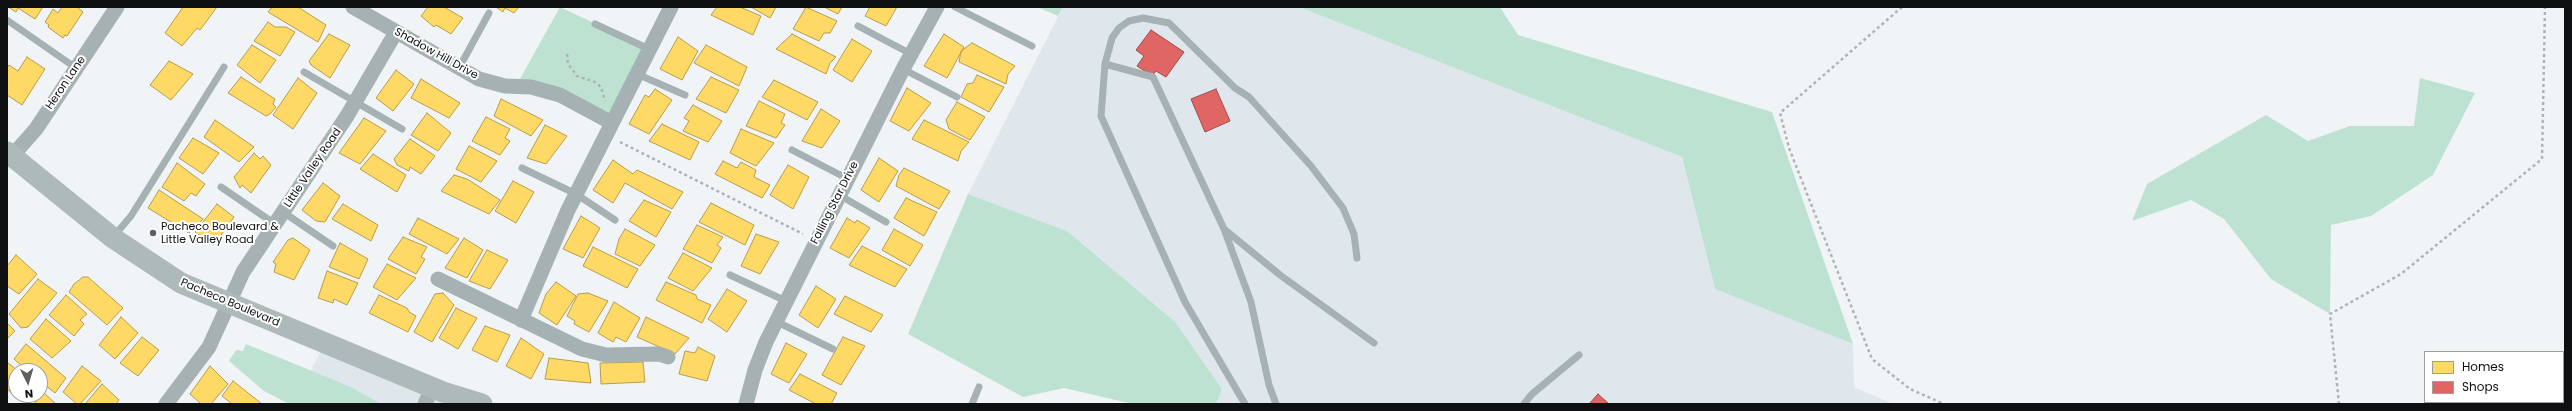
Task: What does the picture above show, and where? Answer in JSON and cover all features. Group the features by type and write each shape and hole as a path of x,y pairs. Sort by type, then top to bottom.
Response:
{"main road":[{"name":"Pacheco Boulevard","path":"9,154 113,238 181,283 230,304 428,396 482,404"}],"street":[{"name":"Heron Lane","path":"9,154 36,129 117,7"},
{"path":"521,320 547,255 576,194 671,7"},
{"name":"Falling Star Drive","path":"746,404 755,370 786,301 903,69 937,7"},
{"name":"Shadow Hill Drive","path":"358,8 396,32 479,79 505,86 531,87 560,95 609,129"},
{"name":"Little Valley Road","path":"166,404 209,347 244,272 355,102 396,32"},
{"path":"438,279 582,349 606,355 659,354 668,358"}],"lane":[{"path":"955,7 1032,46"},
{"path":"459,68 489,13"},
{"path":"1245,404 1185,302 1100,116 1105,64 1112,38 1119,28 1129,21 1143,18 1169,24 1235,88 1249,97 1311,166 1343,208 1354,234 1357,258"},
{"path":"7,20 76,68"},
{"path":"595,24 650,49"},
{"path":"858,26 911,54"},
{"path":"1105,64 1153,77 1224,229 1251,302 1269,385 1276,404"},
{"path":"113,238 131,216 224,67"},
{"path":"903,69 957,97"},
{"path":"304,72 402,129"},
{"path":"637,74 685,94"},
{"path":"792,150 848,179"},
{"path":"522,168 576,194 616,220"},
{"path":"221,187 333,246"},
{"path":"839,195 886,222"},
{"path":"1224,229 1280,275 1374,343"},
{"path":"730,275 786,301"},
{"path":"776,322 833,349"},
{"path":"1524,404 1532,394 1579,355"},
{"path":"972,404 979,386"}],"path":[{"path":"1902,7 1780,113 1789,148 1872,358 1910,389 1944,404"},
{"path":"2340,404 2330,314 2402,274 2542,159 2544,7"},
{"path":"567,54 568,64 577,76 595,82 601,87 609,129 816,241"}],"shaded area":[{"path":"1063,7 1299,7 1682,157 1715,289 1853,344 1854,387 1893,404 1216,404 1222,389 1067,231 968,194"},
{"path":"325,344 482,404 292,404"}],"green space":[{"path":"560,7 649,49 612,123 516,86"},
{"path":"1037,7 1063,7 1058,16"},
{"path":"1299,7 1500,7 1518,35 1772,112 1853,344 1715,289 1682,157"},
{"path":"2420,78 2475,93 2433,175 2371,216 2331,225 2330,314 2271,279 2224,219 2191,200 2132,221 2147,184 2266,115 2308,141 2350,126 2414,126"},
{"path":"968,194 1067,231 1175,322 1222,389 1216,404 1133,404 1064,388 1023,397 908,334"},
{"path":"246,344 351,387 381,404 289,404 264,391 229,361 236,350 243,351"}],"building: Homes":[{"path":"8,7 43,7 35,19 18,8 16,12"},
{"path":"62,7 77,7 83,12 67,36 65,35 63,38 48,27 49,25 45,22 53,9 58,13"},
{"path":"183,7 217,7 200,30 197,28 182,46 165,33"},
{"path":"272,7 298,7 326,25 318,42 268,12"},
{"path":"428,7 444,7 463,18 451,34 436,25 434,27 421,16"},
{"path":"496,7 519,7 514,13 505,8 503,12"},
{"path":"717,7 740,7 761,16 753,35 711,15"},
{"path":"751,7 776,7 770,18"},
{"path":"806,7 837,21 830,33 824,33 819,41 793,29"},
{"path":"824,7 842,7 838,14"},
{"path":"870,7 897,7 886,26 865,16"},
{"path":"268,22 275,27 286,27 295,32 280,56 254,41"},
{"path":"329,34 350,45 330,78 311,65 309,61"},
{"path":"792,34 836,57 830,63 826,74 776,49"},
{"path":"944,34 964,47 947,78 924,66"},
{"path":"678,37 698,51 682,80 660,69"},
{"path":"852,39 872,51 852,82 833,70"},
{"path":"972,43 1015,66 1008,74 1006,84 959,62 961,51"},
{"path":"252,45 276,60 260,83 237,65"},
{"path":"706,45 747,67 739,86 694,63"},
{"path":"27,57 45,69 22,105 7,95 7,68 9,65 18,71"},
{"path":"169,61 193,74 171,100 150,85"},
{"path":"396,70 414,84 393,111 376,98"},
{"path":"977,75 1004,87 989,112 961,97 967,84 973,83"},
{"path":"241,77 275,99 273,104 276,107 270,114 266,116 228,93"},
{"path":"711,77 739,90 726,113 696,99"},
{"path":"298,78 317,93 293,129 273,115"},
{"path":"421,79 460,103 449,118 411,98"},
{"path":"774,80 818,102 807,120 762,97"},
{"path":"907,88 931,103 909,131 890,121"},
{"path":"655,89 672,100 649,134 629,124 645,95 649,97"},
{"path":"501,99 543,120 531,136 494,116"},
{"path":"759,101 785,114 781,123 785,125 776,138 746,126"},
{"path":"957,102 985,117 970,140 949,129 946,120"},
{"path":"693,105 722,121 708,142 683,131 689,121 684,118"},
{"path":"821,109 840,121 822,148 802,141"},
{"path":"427,113 451,133 438,151 411,135"},
{"path":"486,117 510,129 505,138 510,141 500,155 472,141"},
{"path":"364,118 386,131 360,164 339,153"},
{"path":"215,120 254,147 239,162 204,137"},
{"path":"924,120 969,142 961,151 958,161 912,139"},
{"path":"662,124 699,142 690,160 649,141"},
{"path":"545,125 567,136 546,164 527,158"},
{"path":"741,129 774,143 756,166 730,153"},
{"path":"193,138 219,153 203,174 179,158"},
{"path":"410,139 435,156 421,174 410,167 409,171 397,165 394,159"},
{"path":"469,146 497,161 481,182 456,169"},
{"path":"254,153 260,159 263,156 271,165 251,193 242,185 240,188 234,177"},
{"path":"373,154 406,175 397,192 360,169"},
{"path":"879,158 898,171 879,202 861,190"},
{"path":"613,160 633,174 637,170 683,192 672,209 625,183 613,203 593,190"},
{"path":"723,161 737,168 741,162 756,170 754,177 770,185 762,198 715,174"},
{"path":"177,163 205,184 196,196 191,193 184,201 162,187"},
{"path":"788,165 809,177 793,209 770,195"},
{"path":"904,168 950,191 939,209 896,186 899,175"},
{"path":"454,175 467,179 500,200 489,214 441,191"},
{"path":"513,181 534,192 516,223 495,211"},
{"path":"323,183 340,196 325,222 316,221 302,210"},
{"path":"159,190 203,219 189,233 148,208"},
{"path":"906,198 937,212 924,236 894,218"},
{"path":"644,200 671,212 656,237 629,221"},
{"path":"711,203 754,225 745,245 699,222"},
{"path":"217,204 234,217 214,245 195,232"},
{"path":"343,204 378,225 371,241 332,219"},
{"path":"581,216 600,228 583,258 563,249"},
{"path":"418,218 459,239 447,254 409,234"},
{"path":"847,218 855,223 857,220 870,228 849,258 830,248"},
{"path":"697,225 723,237 717,245 721,248 712,263 683,249"},
{"path":"625,229 655,245 640,266 615,254 619,239"},
{"path":"894,229 923,245 910,266 882,250"},
{"path":"756,234 779,242 760,274 741,266"},
{"path":"403,237 427,247 421,257 425,259 416,274 388,259"},
{"path":"293,238 310,250 294,280 274,272 276,264 273,262 288,240"},
{"path":"464,238 483,250 467,278 445,268"},
{"path":"340,243 368,259 359,279 329,267"},
{"path":"862,246 907,269 895,287 849,265"},
{"path":"593,247 638,269 627,288 583,266"},
{"path":"487,250 508,260 490,289 469,281"},
{"path":"683,253 712,268 693,291 668,278"},
{"path":"16,255 37,274 19,294 7,286 7,266"},
{"path":"387,264 416,278 397,300 373,287"},
{"path":"327,271 358,283 347,305 334,299 333,303 318,298"},
{"path":"83,277 88,277 123,308 107,325 69,292 74,284"},
{"path":"38,279 57,293 28,327 21,328 9,314"},
{"path":"556,282 576,296 557,325 539,313 546,294"},
{"path":"666,282 696,295 697,299 711,305 702,323 656,300"},
{"path":"816,286 836,299 818,328 799,315"},
{"path":"727,289 747,301 727,332 708,319"},
{"path":"443,293 454,305 432,342 414,332 435,294"},
{"path":"588,293 608,301 589,332 574,324 575,321 567,316 578,294"},
{"path":"66,295 87,314 80,320 84,324 74,336 49,315"},
{"path":"379,295 407,308 409,312 416,316 408,332 369,313"},
{"path":"845,296 883,315 871,332 834,314"},
{"path":"614,302 640,318 626,342 616,337 613,342 598,333"},
{"path":"456,308 477,318 458,349 439,338"},
{"path":"121,317 138,333 115,359 99,345"},
{"path":"646,317 689,338 675,354 637,337"},
{"path":"46,319 71,341 52,358 30,339"},
{"path":"7,323 15,331 7,339"},
{"path":"485,326 510,335 497,362 472,350"},
{"path":"142,337 159,350 138,376 120,363"},
{"path":"843,337 865,346 841,385 822,375"},
{"path":"521,338 544,354 531,379 506,366"},
{"path":"786,343 807,354 789,383 771,374"},
{"path":"26,344 66,378 55,393 48,387 48,363 19,363 14,359"},
{"path":"698,347 715,356 707,381 679,374 685,351 695,353"},
{"path":"549,358 588,363 591,383 545,379"},
{"path":"7,362 8,390 7,389"},
{"path":"643,362 645,382 601,384 600,363"},
{"path":"82,366 101,381 80,404 77,404 63,392"},
{"path":"210,366 228,384 211,404 201,404 190,394"},
{"path":"800,374 837,393 831,404 816,404 789,390"},
{"path":"233,381 262,404 232,404 222,396"},
{"path":"102,384 119,400 116,404 85,404"},
{"path":"48,397 56,404 34,404 48,403"}],"building: Shops":[{"path":"1151,30 1184,52 1166,77 1156,71 1152,76 1137,66 1144,56 1136,50"},
{"path":"1216,89 1230,121 1205,132 1191,99"},
{"path":"1598,394 1609,404 1589,404"}],"place":[{"name":"Pacheco Boulevard & Little Valley Road","path":"153,233"}]}
